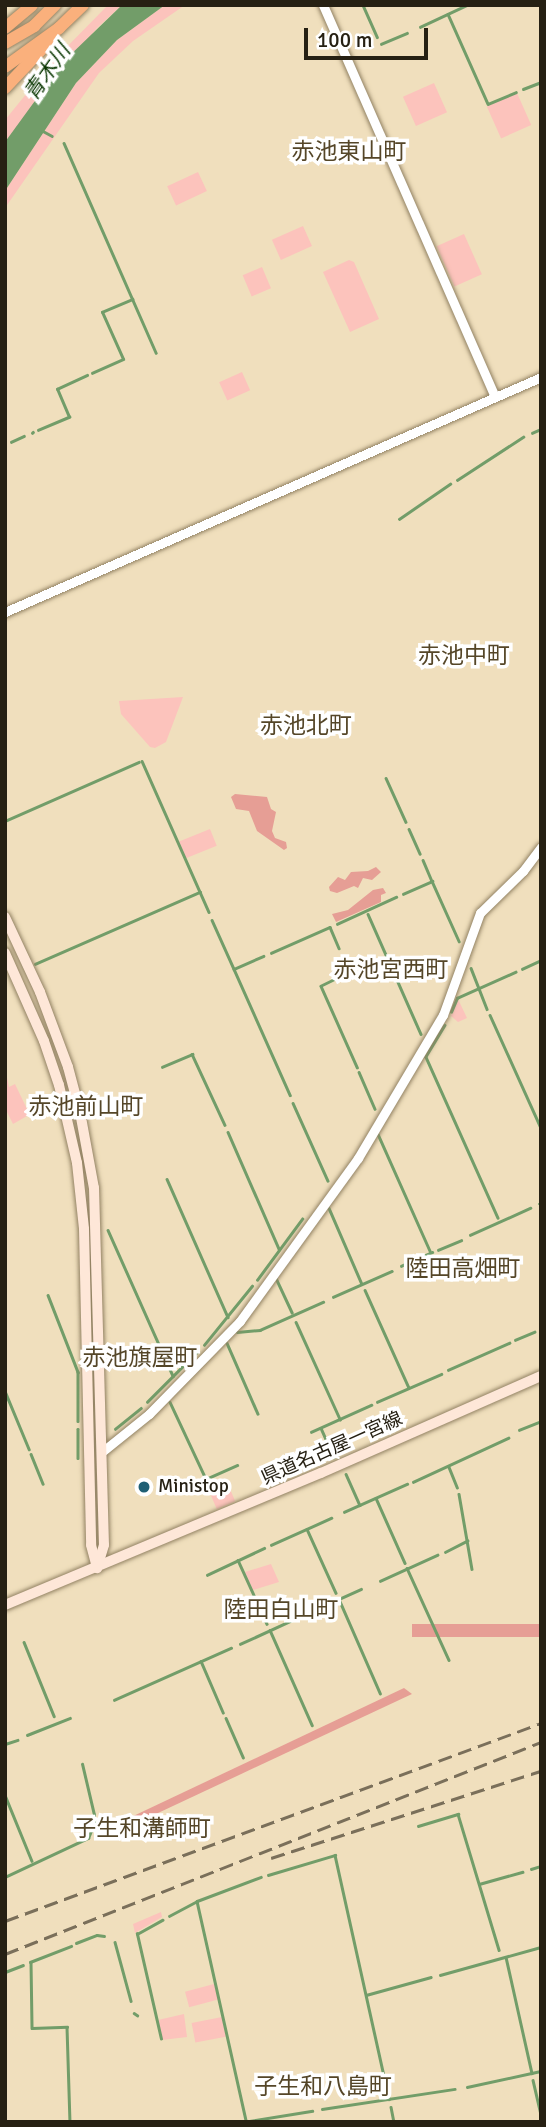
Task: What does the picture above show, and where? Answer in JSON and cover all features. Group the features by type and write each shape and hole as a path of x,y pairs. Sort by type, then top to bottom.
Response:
{"highway":[{"path":"5,28 32,5"},
{"path":"5,43 34,26 55,5"},
{"path":"5,67 59,28 83,5"},
{"path":"5,88 50,43 59,28"}],"main road":[{"path":"5,917 40,992 68,1067 89,1154 97,1236 103,1451 104,1545 97,1568"},
{"path":"5,953 44,1041 62,1096 77,1163 84,1229 91,1545 97,1568"},
{"name":"県道名古屋一宮線","path":"5,1605 97,1568 541,1376"}],"street":[{"path":"323,5 495,396"},
{"path":"5,612 541,376"},
{"path":"103,1451 149,1414 240,1321 358,1158 443,1015 480,913 523,871 541,848"}],"shaded area":[{"path":"108,5 122,5 97,28 5,142 5,120 53,61"},
{"path":"122,5 165,5 117,40 76,83 5,191 5,142 64,61"},
{"path":"165,5 185,5 133,41 99,73 5,208 5,191 76,83 117,40"},
{"path":"434,83 447,112 416,126 403,97"},
{"path":"517,93 531,125 501,138 487,106"},
{"path":"198,172 207,191 176,205 167,186"},
{"path":"303,226 312,246 281,260 272,240"},
{"path":"464,234 482,274 454,286 437,246"},
{"path":"349,260 354,262 379,319 350,332 323,272"},
{"path":"262,267 271,288 252,296 243,275"},
{"path":"242,372 250,390 227,400 219,382"},
{"path":"183,697 166,742 155,748 150,747 121,714 119,701"},
{"path":"235,794 267,797 271,809 276,812 272,831 275,838 286,842 287,848 284,850 257,831 249,811 236,809 231,797"},
{"path":"210,829 217,846 185,858 178,842"},
{"path":"376,867 381,872 372,880 363,878 358,888 354,886 337,893 330,891 329,887 338,877 345,880 351,872 368,871"},
{"path":"383,888 386,893 381,895 381,902 336,922 332,914 348,910 373,890"},
{"path":"458,999 467,1018 458,1022 451,1016"},
{"path":"5,1068 9,1087 15,1084 27,1109 27,1116 13,1124 5,1108"},
{"path":"227,1482 235,1501 217,1509 209,1490"},
{"path":"271,1564 279,1582 253,1590 245,1572"},
{"path":"412,1624 541,1624 541,1637 412,1637"},
{"path":"404,1688 412,1694 126,1828 127,1819"},
{"path":"161,1912 162,1917 135,1933 133,1924"},
{"path":"214,1984 218,1999 189,2007 185,1992"},
{"path":"184,2014 187,2037 162,2040 158,2020"},
{"path":"222,2017 226,2037 195,2043 192,2023"}],"waterway":[{"path":"363,5 377,37"},
{"path":"420,27 467,5"},
{"path":"448,14 488,104 516,92"},
{"path":"381,44 407,33"},
{"path":"523,89 541,82"},
{"path":"43,131 52,136"},
{"path":"64,143 156,353"},
{"path":"92,373 123,359 102,312 132,299"},
{"path":"38,430 69,417 57,389 87,375"},
{"path":"532,433 541,429"},
{"path":"11,442 24,436"},
{"path":"457,480 523,437"},
{"path":"399,519 450,484"},
{"path":"142,761 209,912"},
{"path":"5,821 139,762"},
{"path":"386,778 406,822"},
{"path":"409,829 420,854"},
{"path":"423,860 432,881"},
{"path":"403,894 432,881 459,941"},
{"path":"35,964 200,892"},
{"path":"337,924 396,897"},
{"path":"368,914 421,1034"},
{"path":"212,920 234,969 263,956"},
{"path":"271,953 330,927 339,948"},
{"path":"522,969 541,960"},
{"path":"346,963 350,972 321,986 357,1067"},
{"path":"471,968 487,1009"},
{"path":"234,969 290,1095"},
{"path":"451,1012 457,998 515,972"},
{"path":"490,1015 541,1128"},
{"path":"445,1025 426,1057 498,1218"},
{"path":"162,1067 192,1054 225,1125"},
{"path":"359,1072 375,1109"},
{"path":"293,1103 328,1181"},
{"path":"228,1132 279,1249"},
{"path":"378,1134 430,1251"},
{"path":"167,1179 228,1317"},
{"path":"329,1208 361,1282"},
{"path":"470,1235 530,1208"},
{"path":"257,1280 302,1219"},
{"path":"108,1230 173,1376"},
{"path":"438,1250 461,1240"},
{"path":"401,1266 432,1252"},
{"path":"333,1297 392,1271"},
{"path":"276,1278 292,1312"},
{"path":"204,1345 252,1286"},
{"path":"365,1290 409,1388"},
{"path":"48,1295 78,1372 78,1421"},
{"path":"237,1332 260,1330 323,1302"},
{"path":"296,1322 340,1419"},
{"path":"515,1340 534,1332"},
{"path":"227,1343 258,1414"},
{"path":"448,1370 509,1343"},
{"path":"147,1402 198,1351"},
{"path":"377,1402 441,1374"},
{"path":"5,1391 29,1449"},
{"path":"170,1402 206,1479 237,1465"},
{"path":"311,1432 371,1405"},
{"path":"115,1429 141,1408"},
{"path":"519,1430 541,1421"},
{"path":"321,1428 334,1457"},
{"path":"78,1429 78,1458"},
{"path":"413,1482 508,1438"},
{"path":"31,1454 43,1484"},
{"path":"449,1467 457,1487"},
{"path":"346,1474 360,1505"},
{"path":"344,1512 407,1484"},
{"path":"459,1494 472,1569"},
{"path":"376,1498 405,1563"},
{"path":"271,1545 331,1518"},
{"path":"307,1529 336,1593"},
{"path":"445,1552 467,1541"},
{"path":"207,1575 264,1548"},
{"path":"380,1581 437,1555"},
{"path":"238,1560 267,1624"},
{"path":"407,1568 449,1660"},
{"path":"308,1613 361,1589"},
{"path":"339,1599 380,1693"},
{"path":"240,1644 299,1617"},
{"path":"270,1630 312,1725"},
{"path":"24,1642 54,1716"},
{"path":"114,1700 231,1648"},
{"path":"201,1661 223,1712"},
{"path":"27,1735 70,1718"},
{"path":"226,1718 243,1757"},
{"path":"5,1744 17,1740"},
{"path":"5,1877 88,1838 94,1824 94,1815 82,1764"},
{"path":"5,1795 32,1861"},
{"path":"418,1826 458,1814 499,1950"},
{"path":"268,1875 335,1855 389,2099"},
{"path":"531,1869 541,1866"},
{"path":"479,1884 522,1872"},
{"path":"169,1916 197,1901 261,1877"},
{"path":"197,1901 246,2121"},
{"path":"161,2039 137,1934 162,1920"},
{"path":"76,1943 97,1935 104,1936"},
{"path":"115,1942 131,2001"},
{"path":"30,1962 71,1946"},
{"path":"440,1975 541,1947"},
{"path":"506,1957 532,2073"},
{"path":"31,1962 32,2028 67,2027 70,2122"},
{"path":"5,1972 23,1965"},
{"path":"366,1995 431,1977"},
{"path":"467,2087 541,2071"},
{"path":"533,2080 541,2114"},
{"path":"322,2109 455,2089"},
{"path":"391,2107 394,2122"},
{"path":"243,2122 312,2111"}],"railway":[{"path":"5,1921 541,1723"},
{"path":"5,1954 541,1742"},
{"path":"271,1858 541,1771"}],"place":[{"name":"Ministop","path":"144,1487"}],"district":[{"name":"赤池東山町","path":"349,152"},
{"name":"赤池中町","path":"464,656"},
{"name":"赤池北町","path":"306,726"},
{"name":"赤池宮西町","path":"391,970"},
{"name":"赤池前山町","path":"86,1107"},
{"name":"陸田高畑町","path":"463,1269"},
{"name":"赤池旗屋町","path":"140,1358"},
{"name":"陸田白山町","path":"281,1610"},
{"name":"子生和溝師町","path":"142,1829"},
{"name":"子生和八島町","path":"323,2087"}],"water label":[{"name":"青木川","path":"47,72"}]}
